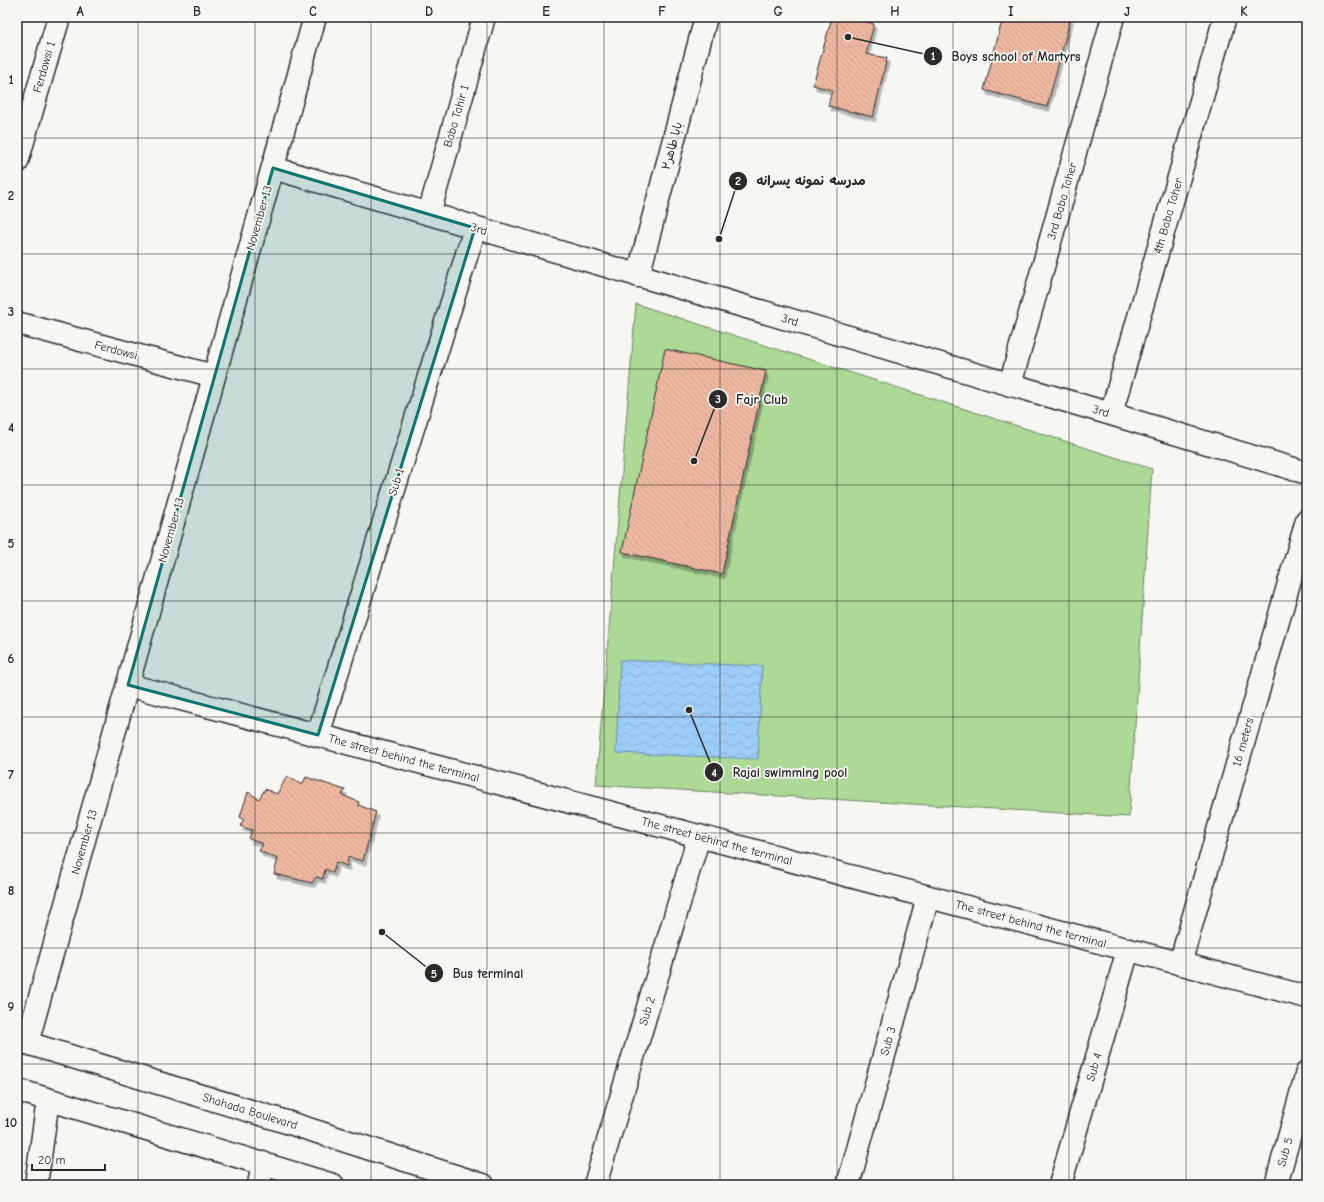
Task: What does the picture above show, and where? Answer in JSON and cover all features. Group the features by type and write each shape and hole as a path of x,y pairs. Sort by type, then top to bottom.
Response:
{"street":[{"name":"Ferdowsi 1","path":"17,162 58,17"},
{"name":"November 13","path":"22,1041 128,685 315,17"},
{"name":"Baba Tahir 1","path":"429,214 484,17"},
{"name":"بابا طاهر۲","path":"638,276 706,17"},
{"name":"3rd Baba Taher","path":"1010,385 1113,17"},
{"name":"4th Baba Taher","path":"1111,414 1225,17"},
{"name":"3rd","path":"273,168 1307,473"},
{"name":"Sub 1","path":"318,735 475,228"},
{"name":"Ferdowsi","path":"17,324 214,376"},
{"name":"16 meters","path":"1180,964 1307,520"},
{"name":"The street behind the terminal","path":"128,685 1307,997"},
{"name":"Sub 2","path":"594,1185 699,836"},
{"name":"Sub 3","path":"848,1185 928,897"},
{"name":"Sub 4","path":"1060,1185 1128,950"},
{"name":"Shahada Boulevard","path":"22,1041 277,1119 453,1180 483,1185"},
{"name":"Sub 5","path":"1276,1185 1300,1123 1307,1072"},
{"path":"17,1090 333,1185"},
{"path":"36,1185 48,1100"},
{"path":"259,1185 263,1163"}],"highlighted area":[{"path":"273,168 475,228 318,735 128,685"}],"green space":[{"path":"636,304 1152,469 1129,817 596,785"}],"water":[{"path":"620,660 762,666 758,759 616,753"}],"building":[{"path":"832,17 849,17 874,24 866,54 887,58 873,117 828,106 832,90 813,85"},
{"path":"1003,17 1071,17 1047,107 984,90"},
{"path":"665,349 766,371 722,574 622,552"},
{"path":"287,776 302,785 306,777 345,790 342,795 359,802 358,805 376,812 363,861 348,857 347,866 336,862 333,873 325,869 323,879 316,877 312,883 274,874 278,859 259,851 263,844 249,839 252,830 240,826 244,819 240,817 248,792 259,799 265,789 277,794"}],"place":[{"name":"Boys school of Martyrs","path":"848,37"},
{"name":"مدرسه نمونه پسرانه","path":"719,239"},
{"name":"Fajr Club","path":"694,461"},
{"name":"Rajai swimming pool","path":"689,710"},
{"name":"Bus terminal","path":"382,932"}]}
